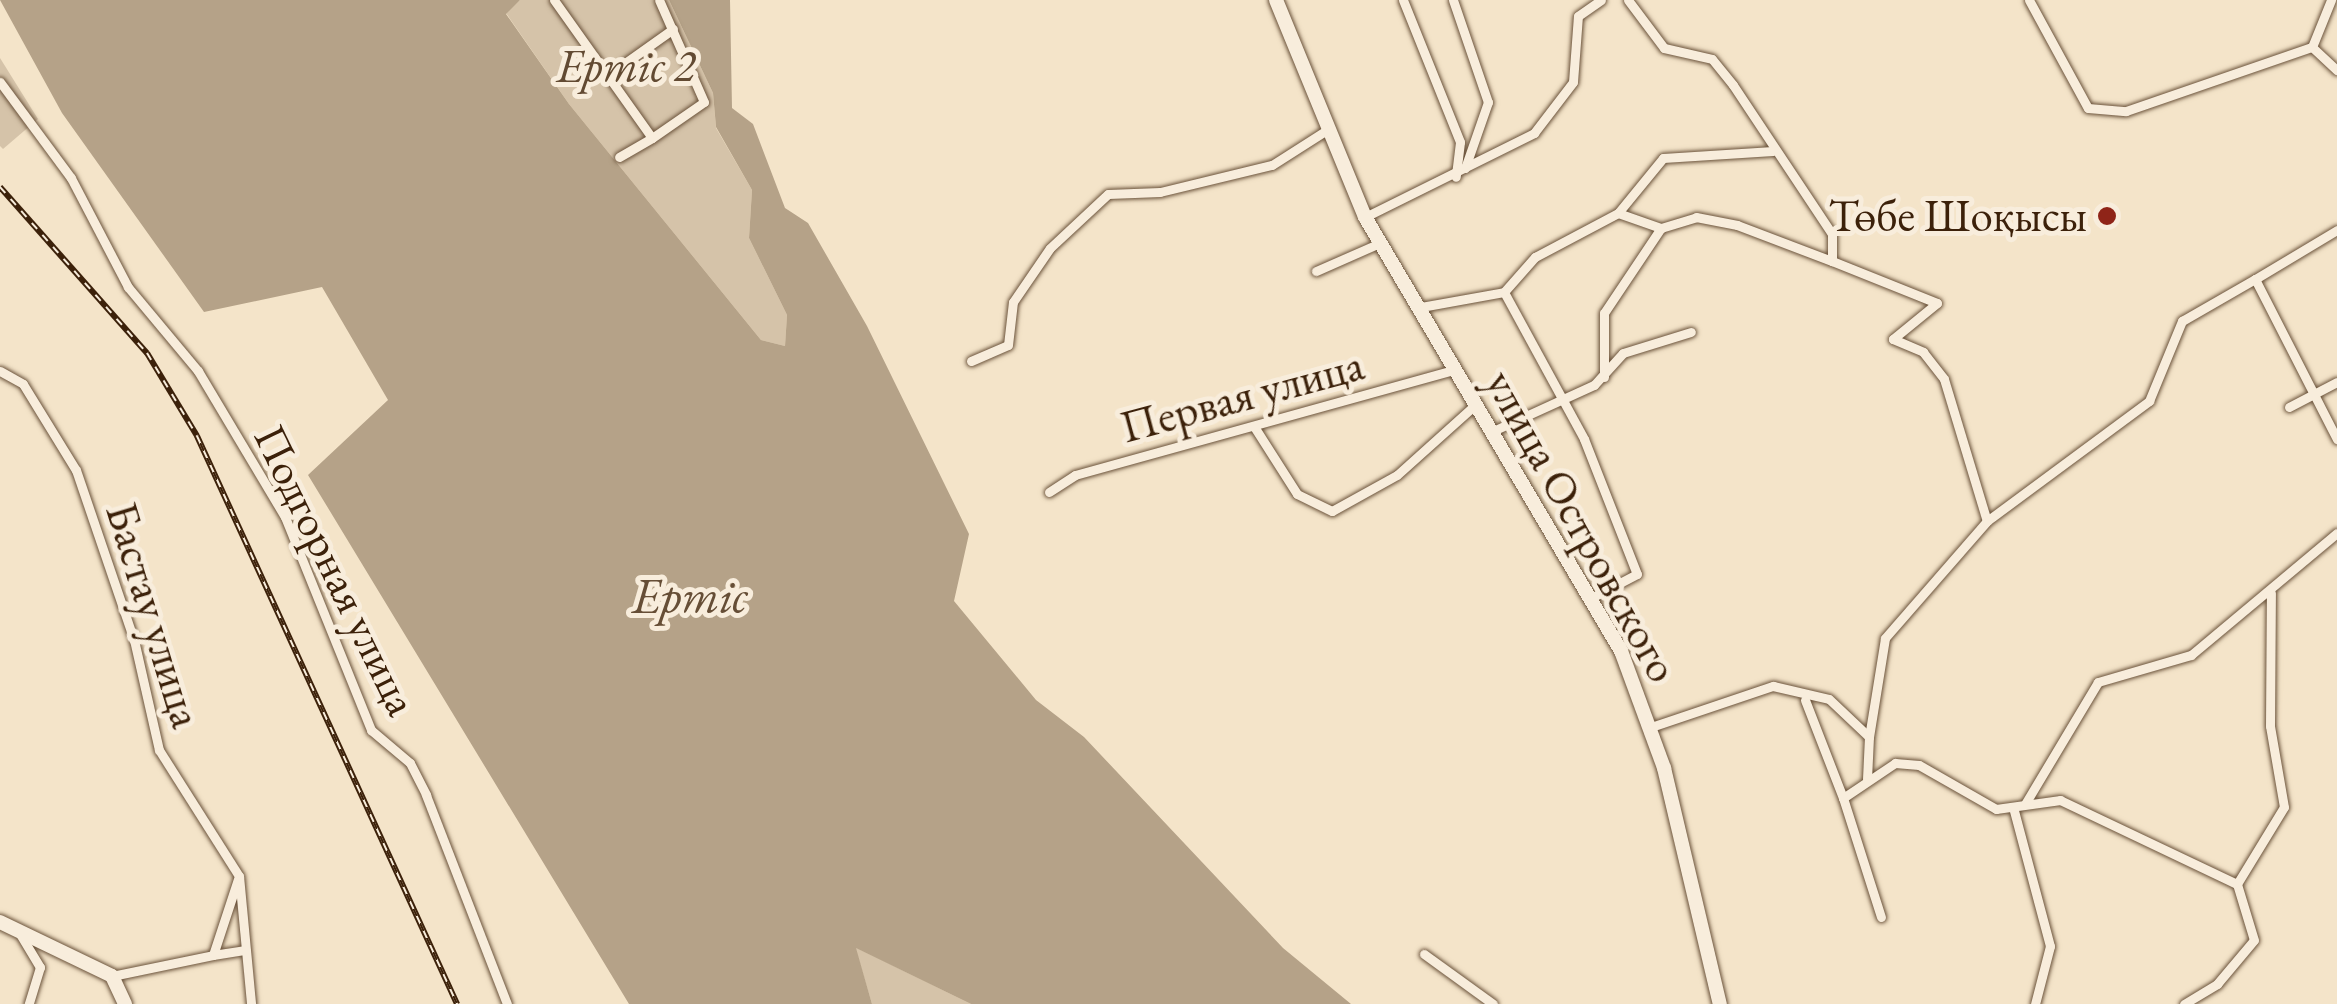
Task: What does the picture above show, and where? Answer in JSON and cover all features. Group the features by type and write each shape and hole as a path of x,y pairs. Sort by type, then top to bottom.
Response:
{"main road":[{"name":"улица Островского","path":"1276,0 1366,218 1421,306 1589,599 1652,727 1720,1004"},
{"path":"0,922 112,976 126,1004"}],"street":[{"path":"554,0 611,73 652,138"},
{"path":"619,157 704,102 659,0"},
{"path":"1403,0 1460,142 1456,177"},
{"path":"1454,0 1488,102 1482,140 1456,177"},
{"path":"1366,218 1456,177 1534,133 1566,98 1584,4 1601,0"},
{"path":"1628,0 1664,48 1712,59 1832,234 1832,261"},
{"path":"2029,0 2088,108 2126,111 2312,47 2332,0"},
{"path":"611,73 673,29"},
{"path":"2312,47 2337,70"},
{"name":"Подгорная улица","path":"0,82 71,178 128,287 198,371 285,517 371,730 410,764 426,795 507,1004"},
{"path":"970,361 1008,345 1013,302 1050,248 1108,194 1272,165 1327,130"},
{"path":"1421,306 1504,292 1535,257 1618,212 1662,158 1773,151"},
{"path":"1618,212 1661,228 1696,217 1832,261 1860,266 1886,287 1937,302 1914,326 1894,339 1923,352 1944,379 1988,521"},
{"path":"1604,377 1604,313 1661,228"},
{"path":"1867,779 1869,738 1885,638 1988,521 2150,401 2182,321 2337,230"},
{"path":"1316,271 1382,242"},
{"path":"2255,279 2337,439"},
{"path":"1504,292 1558,402 1584,439 1636,574 1589,599"},
{"path":"1493,431 1604,377 1623,354 1691,332"},
{"name":"Первая улица","path":"1050,492 1074,475 1456,370"},
{"name":"Бастау улица","path":"0,371 23,384 76,470 134,640 159,750 239,876 252,1004"},
{"path":"2289,407 2337,382"},
{"path":"1255,428 1297,494 1332,511 1397,475 1476,404"},
{"path":"2035,1004 2050,946 2019,805 2034,776 2098,682 2182,659 2270,593 2337,533"},
{"path":"2232,885 2284,807 2270,726 2270,593"},
{"path":"1652,727 1774,686 1805,700 1829,699 1869,738"},
{"path":"1805,700 1843,798 1880,917"},
{"path":"1843,798 1867,779 1906,762 1984,805 2060,800 2232,885 2254,940 2217,984 2184,1004"},
{"path":"213,955 239,876"},
{"path":"16,928 40,966 29,1004"},
{"path":"112,976 246,950"},
{"path":"1424,954 1493,1004"}],"green space":[{"name":"Ертіс 2","path":"520,0 669,0 713,93 716,128 752,190 749,238 787,315 785,346 761,340 569,104 506,13"},
{"path":"0,58 38,119 3,149 0,146"},
{"path":"855,947 971,1004 872,1004"}],"water":[{"name":"Ертіс","path":"0,0 520,0 506,14 569,104 761,340 785,346 787,315 749,238 752,190 716,127 713,93 669,0 730,0 732,108 753,124 785,208 808,223 867,326 969,534 954,601 1036,700 1084,737 1283,948 1351,1004 971,1004 856,948 872,1004 629,1004 308,475 388,400 322,287 204,312 62,113"}],"railway":[{"path":"0,187 147,353 197,436 457,1004"}],"place":[{"name":"Төбе Шоқысы","path":"2107,216"}]}
